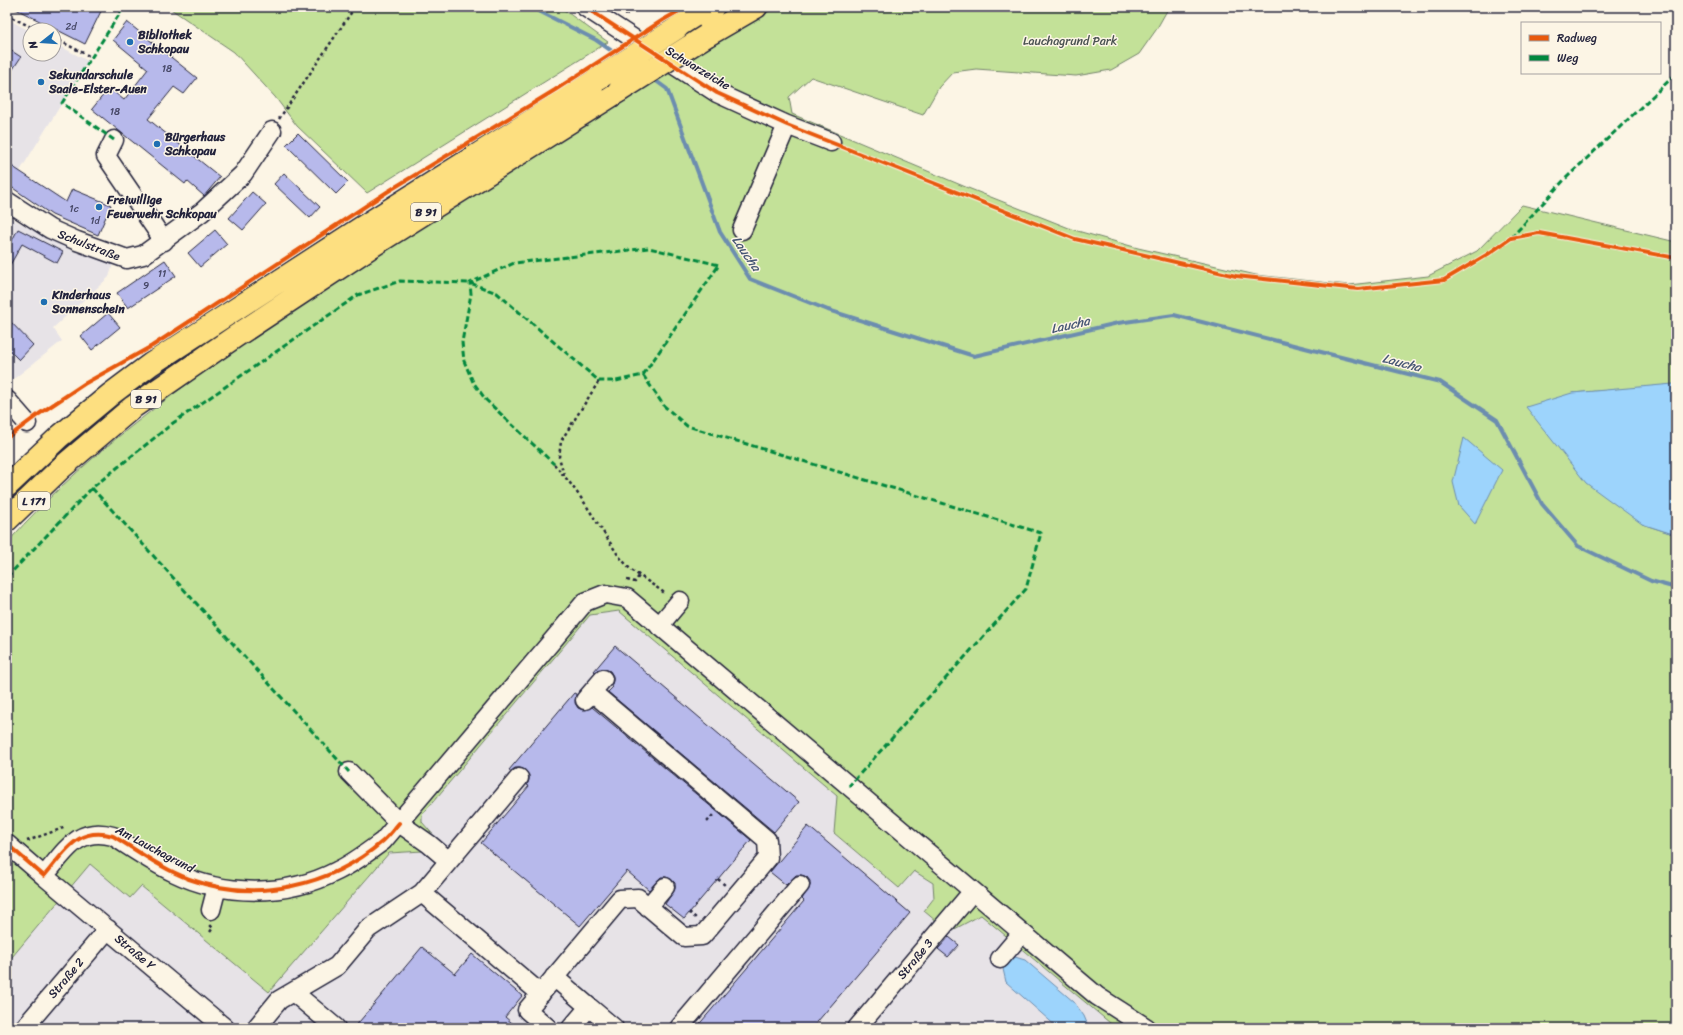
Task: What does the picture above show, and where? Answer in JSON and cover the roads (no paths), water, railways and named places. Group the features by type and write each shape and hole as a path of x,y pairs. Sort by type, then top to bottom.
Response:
{"highway":[{"name":"B 91","path":"7,486 64,432 151,364 361,228 677,28 713,7"},
{"name":"B 91","path":"7,520 61,468 133,407 236,336 376,244 706,36 756,7"},
{"name":"L 171","path":"7,535 61,468"}],"street":[{"name":"Schwarzeiche","path":"585,7 717,93 787,125 831,142"},
{"path":"742,230 787,125"},
{"name":"Schulstraße","path":"7,201 50,229 77,241 127,259 143,255 202,212 239,179 272,131"},
{"path":"114,140 106,156 164,241"},
{"path":"7,400 27,423"},
{"name":"Am Lauchagrund","path":"44,876 72,844 80,837 91,833 102,833 113,836 172,872 217,887 245,890 264,890 301,885 337,872 383,841 585,602 606,594 627,598 1097,996 1143,1027"},
{"path":"659,626 679,602"},
{"path":"548,1028 526,1010 620,899 638,898 684,937 702,936 768,858 767,840 730,802 703,793 593,690"},
{"path":"348,772 399,823 429,844 449,861"},
{"path":"256,1028 279,1000 337,966 368,929 422,893 519,778"},
{"path":"14,842 44,876"},
{"name":"Straße Y","path":"44,876 225,1028"},
{"path":"679,1028 800,885"},
{"path":"211,910 217,887"},
{"path":"648,907 665,887"},
{"name":"Straße 3","path":"857,1028 973,891"},
{"path":"422,893 541,994"},
{"name":"Straße 2","path":"24,1028 108,929"},
{"path":"1000,959 1022,933"},
{"path":"554,977 589,1007 614,1021"},
{"path":"293,992 336,1028"},
{"path":"571,1028 589,1007"}],"water":[{"path":"1673,384 1676,385 1676,535 1642,524 1586,483 1526,407 1572,393"},
{"path":"1464,438 1502,470 1475,524 1459,506 1453,482"},
{"path":"1015,957 1025,960 1074,1002 1084,1016 1089,1028 1058,1028 1006,982 1003,969"}],"waterway":[{"name":"Laucha","path":"531,7 596,40 619,56"},
{"name":"Laucha","path":"652,78 667,89 720,232 750,279 828,310 974,356 1118,323 1174,315 1440,382 1497,420 1542,504 1578,546 1651,581 1676,588"}],"place":[{"name":"Bibliothek Schkopau","path":"130,42"},
{"name":"Sekundarschule Saale-Elster-Auen","path":"41,82"},
{"name":"Bürgerhaus Schkopau","path":"157,144"},
{"name":"Freiwillige Feuerwehr Schkopau","path":"99,207"},
{"name":"Kinderhaus Sonnenschein","path":"44,302"}],"park label":[{"name":"Lauchagrund Park","path":"1070,41"}]}
